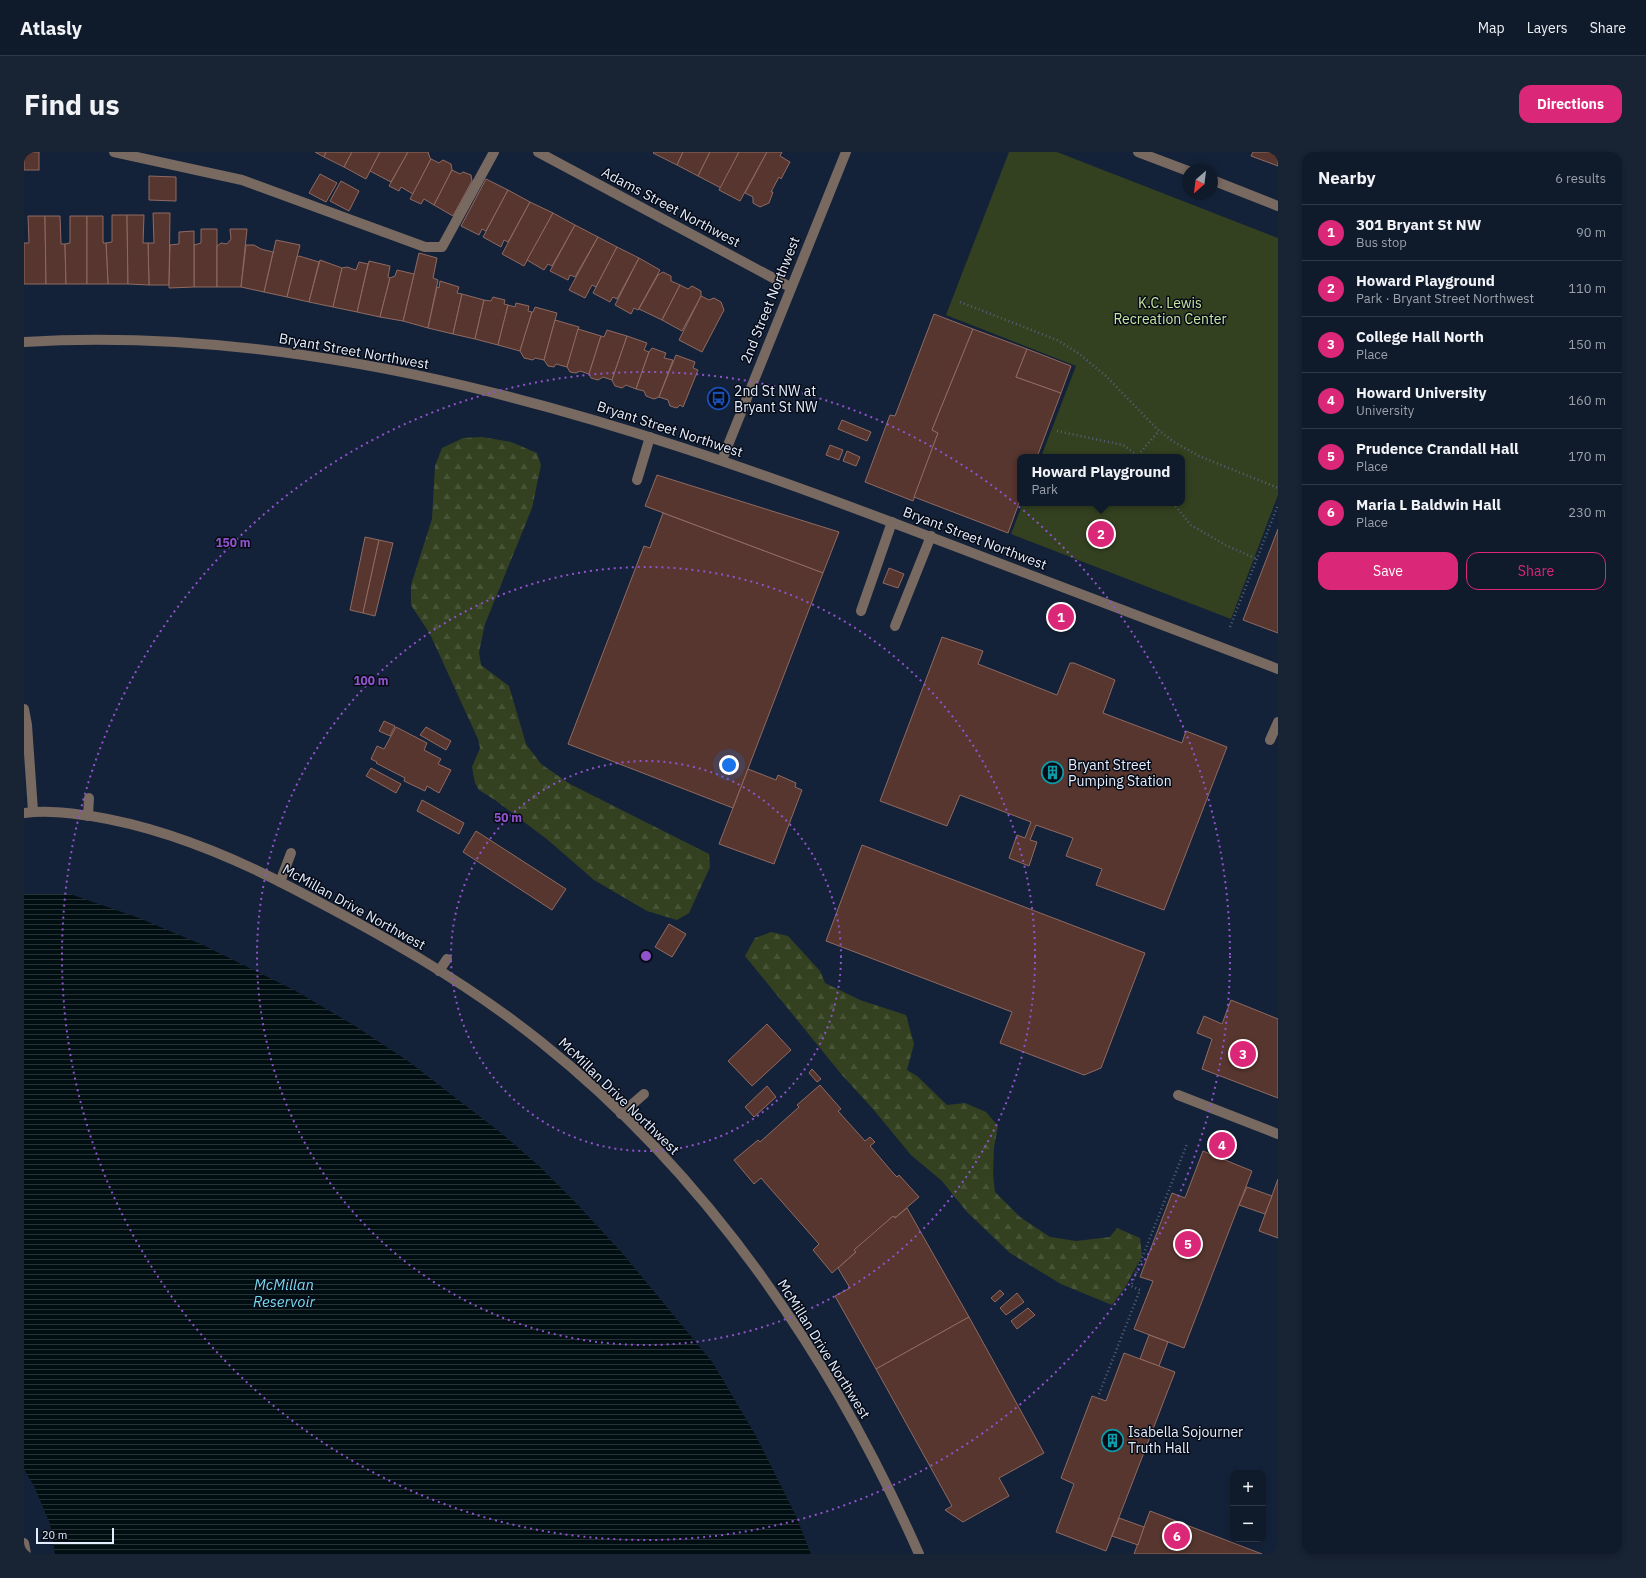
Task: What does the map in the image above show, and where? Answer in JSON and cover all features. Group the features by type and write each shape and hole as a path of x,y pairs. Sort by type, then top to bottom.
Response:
{"street":[{"path":"114,152 242,180 425,247 442,247 494,152"},
{"name":"Adams Street Northwest","path":"538,152 790,287"},
{"name":"2nd Street Northwest","path":"722,460 790,287 846,152"},
{"path":"1138,152 1182,169"},
{"path":"1218,182 1278,206"},
{"name":"Bryant Street Northwest","path":"24,342 72,340 160,342 257,349 334,360 433,379 505,396 598,421 650,437 722,460 816,493 1278,668"},
{"path":"637,480 650,437"},
{"path":"861,611 892,522"},
{"path":"895,626 931,536"},
{"path":"24,709 27,724 29,812"},
{"path":"1270,740 1278,722"},
{"path":"88,816 89,798"},
{"name":"McMillan Drive Northwest","path":"29,812 88,816 130,824 191,843 233,860 280,882 372,930 494,1007 542,1042 575,1070 666,1160 743,1251 827,1374 885,1481 918,1554"},
{"path":"280,882 291,853"},
{"path":"439,971 447,959"},
{"path":"621,1114 644,1094"},
{"path":"1178,1095 1278,1134"},
{"path":"24,1543 26,1554"}],"path":[{"path":"960,302 1057,340 1078,353 1106,376 1131,404 1159,431 1174,442 1199,456 1278,488"},
{"path":"1058,431 1123,445 1136,454"},
{"path":"1141,454 1159,431"},
{"path":"1230,627 1278,505"},
{"path":"1175,506 1191,525 1225,545 1257,559"},
{"path":"1099,1394 1140,1290 1132,1286 1187,1144"}],"green space":[{"name":"K.C. Lewis Recreation Center","path":"1009,152 1057,152 1278,238 1278,495 1231,619 1011,534 1022,506 1185,506 1185,454 1042,454 1076,366 946,315"},
{"path":"482,437 511,442 537,453 541,465 532,508 485,624 479,652 481,665 509,686 526,744 541,764 570,784 709,854 710,867 689,913 677,920 647,911 594,880 548,840 495,800 479,790 475,783 472,767 480,748 478,739 430,634 411,605 411,585 432,519 435,466 442,448 463,438"},
{"path":"771,932 788,936 820,971 825,983 860,1000 906,1015 914,1044 907,1070 917,1076 947,1105 965,1103 986,1112 998,1126 994,1147 993,1174 995,1192 1020,1217 1050,1237 1076,1241 1110,1237 1117,1228 1140,1238 1142,1256 1126,1286 1112,1305 1061,1284 1010,1253 967,1212 942,1181 911,1155 873,1109 842,1075 745,956 755,938"}],"water":[{"name":"McMillan Reservoir","path":"24,894 70,894 139,918 203,945 294,990 352,1024 408,1061 501,1133 539,1166 623,1254 713,1363 756,1436 796,1516 811,1554 55,1554 50,1524 34,1486 24,1469"}],"building":[{"path":"24,152 39,152 39,170 24,170"},
{"path":"315,152 326,152 324,157"},
{"path":"326,152 352,152 344,167 324,157"},
{"path":"352,152 380,152 366,179 344,167"},
{"path":"380,152 408,152 391,182 370,171"},
{"path":"408,152 428,152 431,159 413,194 401,187 399,191 389,186"},
{"path":"683,152 677,165 653,153"},
{"path":"683,152 710,152 698,176 677,165"},
{"path":"710,152 739,152 721,188 698,176"},
{"path":"739,152 767,152 740,201 719,190"},
{"path":"767,152 782,152 780,156 790,162 781,179 779,177 771,192 773,192 769,203 760,207 753,203 753,197 745,193"},
{"path":"1253,152 1278,152 1278,166 1251,156"},
{"path":"431,159 439,163 443,160 451,164 452,170 434,205 424,199 421,204 410,199"},
{"path":"452,170 460,174 463,172 471,175 472,181 453,216 434,205"},
{"path":"320,174 337,183 326,202 309,193"},
{"path":"149,176 176,177 176,201 149,200"},
{"path":"486,179 508,190 486,231 482,229 479,235 461,226"},
{"path":"341,181 359,191 349,211 330,201"},
{"path":"508,190 530,202 508,242 504,240 501,247 483,237"},
{"path":"530,202 553,213 524,266 502,254"},
{"path":"153,213 170,213 169,285 149,285 148,243 154,243"},
{"path":"553,213 575,225 552,266 548,264 544,270 527,260"},
{"path":"112,215 127,215 128,284 108,284 106,243 112,242"},
{"path":"127,215 144,215 143,243 148,243 149,285 128,284"},
{"path":"28,216 45,216 46,284 24,284 24,243 29,243"},
{"path":"45,216 60,216 61,244 65,244 66,284 46,284"},
{"path":"70,216 87,216 87,284 66,284 65,244 70,243"},
{"path":"87,216 103,216 103,243 106,243 108,284 87,284"},
{"path":"575,225 598,237 575,277 570,275 568,280 550,271"},
{"path":"201,229 217,229 217,287 194,287 194,245 201,243"},
{"path":"230,229 247,229 241,287 217,287 217,246 221,243 227,244 231,239"},
{"path":"194,231 194,287 169,288 170,245 179,244 179,232"},
{"path":"598,237 617,247 596,287 592,285 585,298 569,290"},
{"path":"276,240 300,245 287,297 264,292"},
{"path":"246,245 254,245 261,249 273,252 264,292 241,287"},
{"path":"617,247 639,258 617,299 613,297 610,302 593,293"},
{"path":"419,253 437,258 433,278 438,280 428,328 403,321"},
{"path":"299,256 319,262 309,302 287,297 297,257"},
{"path":"639,258 660,270 638,310 634,308 631,314 615,305"},
{"path":"320,260 342,268 333,307 309,302"},
{"path":"369,261 390,266 388,277 390,278 380,317 357,312"},
{"path":"359,262 368,264 357,312 333,307 342,268 347,267 356,270"},
{"path":"397,270 414,274 403,321 380,317 390,278 395,276"},
{"path":"663,272 671,276 671,281 680,285 662,320 639,309 658,275"},
{"path":"440,281 459,287 457,293 462,294 453,334 428,328 437,287 439,288"},
{"path":"680,285 688,289 692,286 701,291 701,296 682,331 662,320"},
{"path":"462,294 484,300 475,339 453,334"},
{"path":"701,296 709,300 714,298 721,302 724,310 702,352 679,340"},
{"path":"493,297 505,300 504,304 508,305 498,345 475,339 484,300 491,301"},
{"path":"516,303 529,306 528,311 532,312 520,351 498,345 508,305 515,307"},
{"path":"535,307 557,313 544,360 524,358 520,351 532,312"},
{"path":"934,314 973,329 932,430 938,433 913,501 865,482 890,415 895,416"},
{"path":"555,320 579,327 567,367 556,364 554,367 548,366 544,360"},
{"path":"578,329 601,336 589,374 580,371 576,373 570,372 567,367"},
{"path":"973,329 1027,349 1016,377 1061,393 1038,454 1017,454 1018,506 1008,533 914,497 938,433 932,430"},
{"path":"607,330 627,336 612,380 603,377 598,380 591,378 589,374 601,336 604,337"},
{"path":"627,336 647,343 644,350 649,352 636,389 626,385 622,388 615,386 612,380"},
{"path":"652,348 666,353 664,358 673,360 659,397 654,399 646,396 644,391 636,389 649,352"},
{"path":"1027,349 1071,366 1061,393 1016,377"},
{"path":"676,355 695,362 693,368 698,370 683,407 680,405 677,408 670,406 668,400 659,397"},
{"path":"842,420 871,432 867,441 838,429"},
{"path":"830,445 843,450 839,460 826,455"},
{"path":"847,451 860,457 856,466 843,461"},
{"path":"657,475 839,532 823,573 645,506"},
{"path":"663,513 823,573 733,808 568,744 644,546 650,548"},
{"path":"1278,529 1278,633 1243,620"},
{"path":"365,537 379,540 363,613 350,610"},
{"path":"379,540 393,543 375,616 363,613"},
{"path":"889,568 904,574 898,588 883,583"},
{"name":"Bryant Street Pumping Station","path":"942,637 983,651 978,664 1057,695 1070,663 1074,663 1115,680 1103,713 1182,743 1186,731 1227,747 1164,910 1096,885 1102,869 1066,856 1073,838 1036,825 1030,840 1037,842 1029,866 1009,858 1017,835 1025,838 1031,822 960,795 947,826 880,801"},
{"path":"384,721 395,726 390,736 379,731"},
{"path":"396,727 427,743 424,750 441,759 438,764 451,770 439,793 427,786 425,791 404,781 405,778 371,759 377,746 384,749"},
{"path":"426,727 451,741 446,750 420,735"},
{"path":"371,768 401,784 396,793 366,776"},
{"path":"748,769 776,780 778,775 796,783 795,787 802,790 774,864 719,844"},
{"path":"422,800 464,823 459,834 417,811"},
{"path":"476,831 566,889 552,910 463,852"},
{"path":"862,845 1145,953 1101,1068 1084,1075 1000,1043 1012,1012 826,941"},
{"path":"669,924 686,934 672,957 655,947"},
{"path":"1231,1000 1278,1019 1278,1098 1202,1069 1212,1039 1197,1033 1204,1016 1222,1024"},
{"path":"767,1024 791,1050 752,1086 728,1061"},
{"path":"812,1069 821,1079 817,1082 809,1073"},
{"path":"820,1085 841,1109 838,1111 865,1141 870,1137 875,1142 870,1146 893,1173 897,1177 899,1175 919,1197 896,1217 892,1217 854,1250 856,1252 832,1273 813,1250 819,1244 761,1178 754,1184 734,1160 758,1140 760,1142 799,1107 797,1105"},
{"path":"767,1086 776,1097 754,1117 745,1107"},
{"path":"1203,1151 1252,1171 1184,1348 1134,1329 1153,1281 1140,1277 1172,1193 1185,1198"},
{"path":"1278,1179 1278,1238 1259,1231"},
{"path":"1247,1187 1272,1196 1265,1214 1239,1205"},
{"path":"907,1208 969,1317 876,1369 835,1296 850,1288 838,1268 856,1252 854,1250 893,1216 895,1218"},
{"path":"1000,1290 1004,1294 995,1302 991,1298"},
{"path":"1017,1293 1024,1302 1006,1315 1000,1308"},
{"path":"1028,1308 1035,1315 1017,1329 1011,1321"},
{"path":"969,1317 1044,1453 999,1478 1009,1496 963,1522 945,1510 952,1506 876,1369"},
{"path":"1149,1335 1168,1342 1159,1366 1140,1359"},
{"name":"Isabella Sojourner Truth Hall","path":"1124,1353 1175,1372 1106,1551 1056,1532 1074,1484 1061,1478 1092,1396 1106,1401"},
{"path":"1150,1511 1262,1554 1134,1554"},
{"path":"1119,1518 1144,1527 1138,1545 1112,1536"}],"place":[{"name":"2nd St NW at Bryant St NW","path":"718,399"},
{"name":"Howard Playground","path":"1101,534"},
{"name":"301 Bryant St NW","path":"1061,617"},
{"name":"Bryant Street Pumping Station","path":"1053,773"},
{"name":"College Hall North","path":"1243,1054"},
{"name":"Howard University","path":"1222,1145"},
{"name":"Prudence Crandall Hall","path":"1188,1244"},
{"name":"Isabella Sojourner Truth Hall","path":"1112,1440"},
{"name":"Maria L Baldwin Hall","path":"1177,1536"}]}
